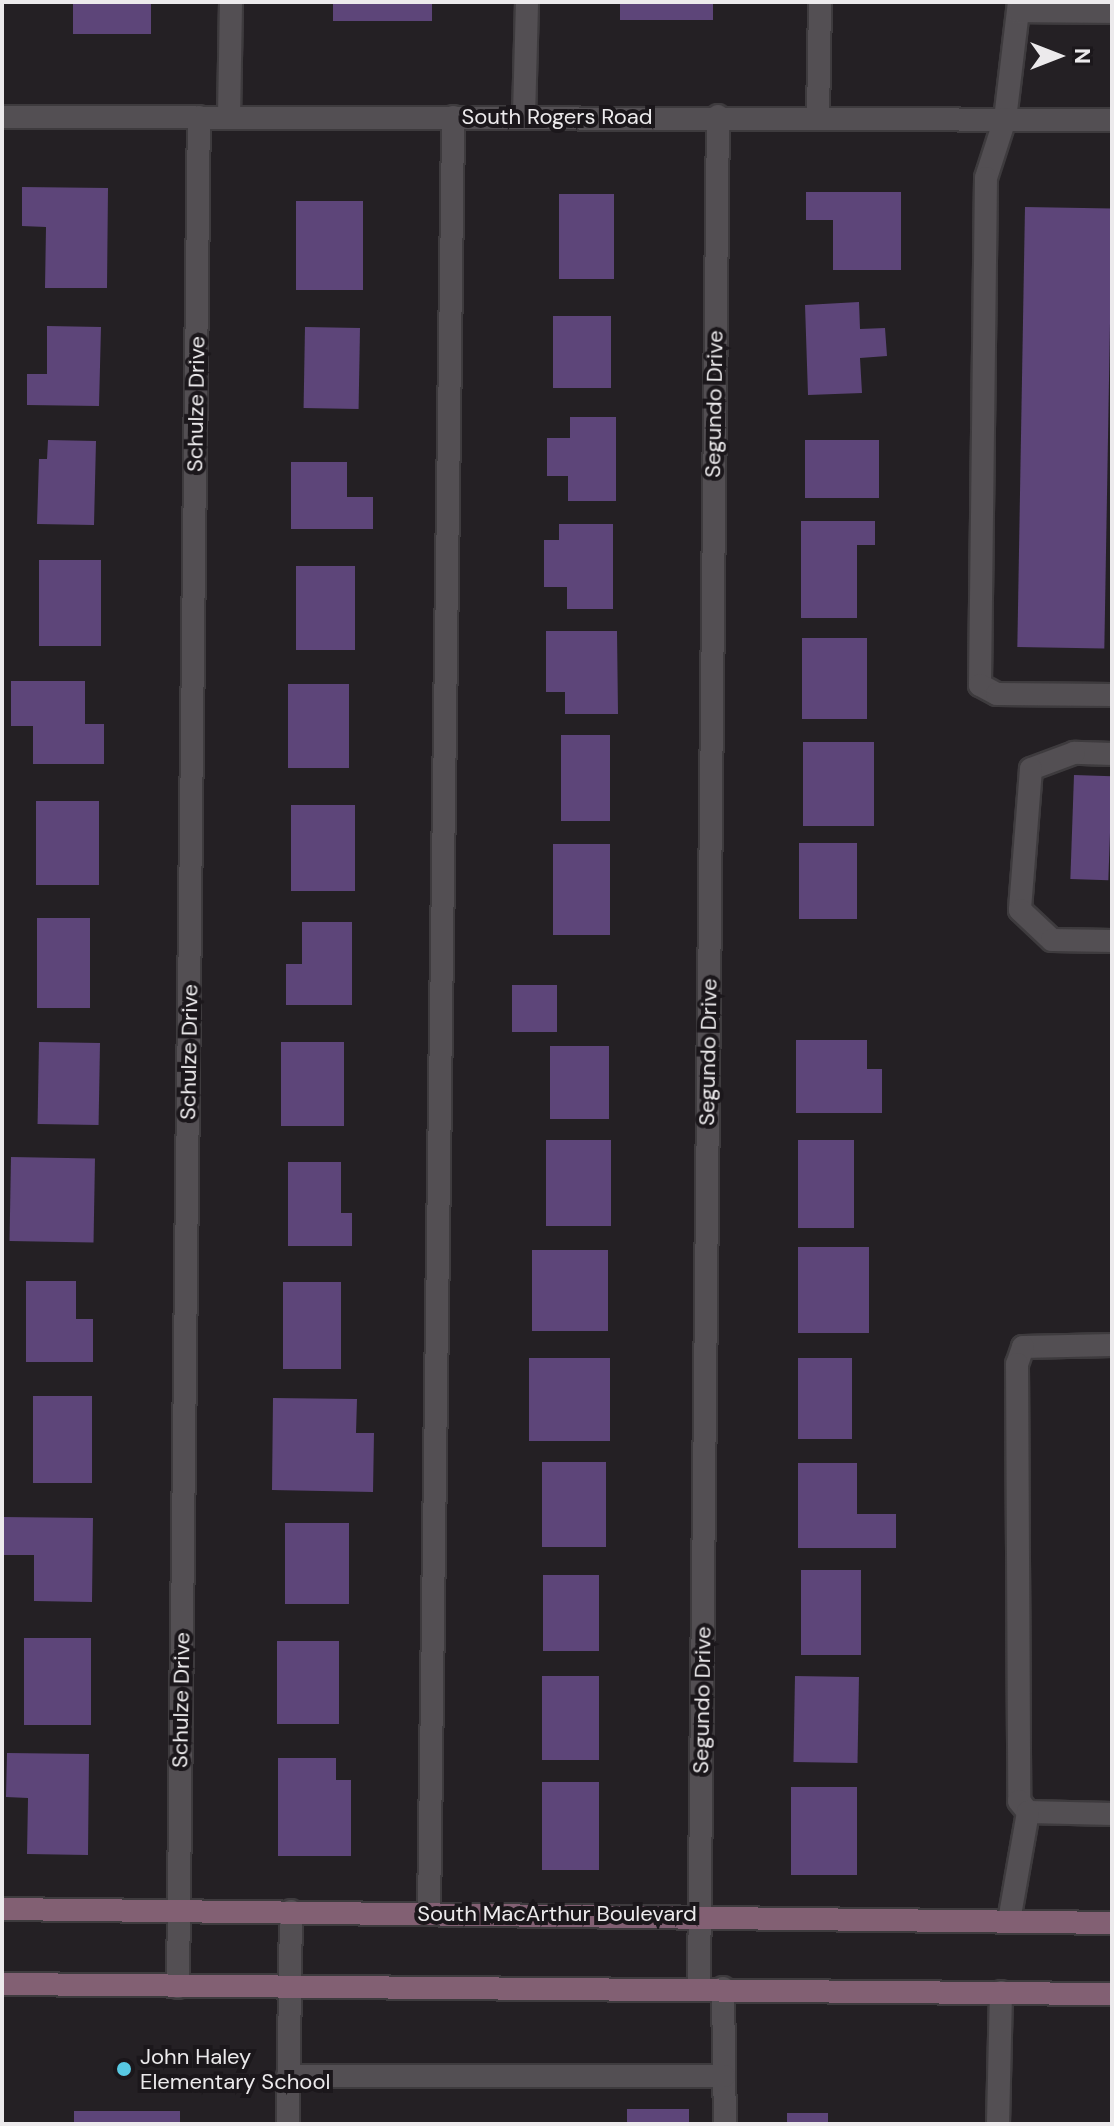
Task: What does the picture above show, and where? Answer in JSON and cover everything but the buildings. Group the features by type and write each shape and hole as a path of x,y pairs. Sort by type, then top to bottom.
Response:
{"main road":[{"name":"South MacArthur Boulevard","path":"2,1909 700,1915 1112,1923"},
{"path":"2,1984 699,1987 1112,1994"}],"street":[{"path":"229,117 231,2"},
{"path":"524,117 527,2"},
{"path":"818,117 820,2"},
{"path":"1112,12 1019,7 1005,119 986,178 980,685 997,694 1112,695"},
{"name":"South Rogers Road","path":"2,117 718,116 1112,120"},
{"name":"Segundo Drive","path":"699,1987 718,116"},
{"name":"Schulze Drive","path":"178,1987 199,117"},
{"path":"429,1913 453,117"},
{"path":"1112,754 1074,753 1031,769 1020,910 1052,940 1112,941"},
{"path":"1009,1921 1028,1812 1019,1801 1017,1364 1023,1347 1112,1345"},
{"path":"1028,1812 1112,1814"},
{"path":"288,2124 291,1911"},
{"path":"723,1988 725,2124"},
{"path":"998,2124 1001,1992"},
{"path":"288,2076 724,2076"}],"place":[{"name":"John Haley Elementary School","path":"124,2069"}]}
